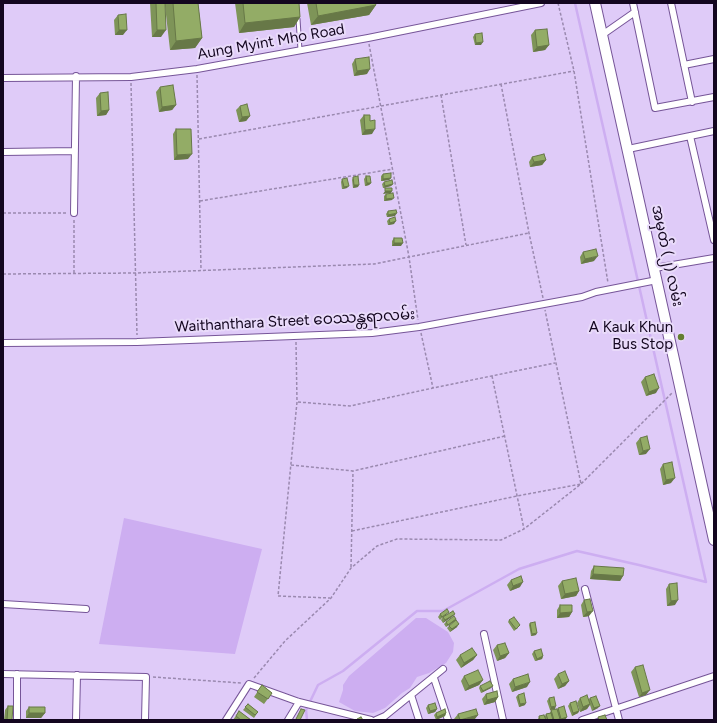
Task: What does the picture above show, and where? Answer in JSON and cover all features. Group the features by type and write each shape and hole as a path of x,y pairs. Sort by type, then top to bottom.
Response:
{"main road":[{"name":"အမှတ် (၂) လမ်း","path":"595,3 680,385 711,509 714,540"}],"street":[{"name":"Aung Myint Mho Road","path":"3,78 76,76 131,77 197,69 368,38 541,3"},
{"path":"633,3 655,108 714,97"},
{"path":"671,3 692,102"},
{"path":"602,35 635,12"},
{"path":"684,65 714,59"},
{"path":"74,213 76,76"},
{"path":"628,149 714,131"},
{"path":"690,136 714,240"},
{"path":"3,152 75,151"},
{"path":"655,268 714,258"},
{"name":"Waithanthara Street ဝေဿန္တရာလမ်း","path":"3,343 137,342 372,332 419,327 657,280"},
{"path":"585,589 619,720"},
{"path":"3,604 86,609"},
{"path":"484,634 504,720"},
{"path":"376,720 385,716 443,670"},
{"path":"3,674 146,677 145,720"},
{"path":"17,720 18,674"},
{"path":"76,720 77,675"},
{"path":"582,720 714,676"},
{"path":"434,678 448,720"},
{"path":"226,720 249,684 299,702 371,720"},
{"path":"411,695 419,720"},
{"path":"288,720 299,702"}],"lane":[{"path":"297,11 300,50"}],"path":[{"path":"558,3 574,71 609,289"},
{"path":"368,38 409,257 419,327 433,388"},
{"path":"197,69 201,270"},
{"path":"199,139 574,71"},
{"path":"131,77 137,342"},
{"path":"501,84 529,233 581,484"},
{"path":"441,95 466,245"},
{"path":"200,201 393,169"},
{"path":"3,213 74,213 74,273"},
{"path":"3,274 135,273 374,264 529,233"},
{"path":"296,336 297,402 278,596 331,598"},
{"path":"297,402 350,406 555,363"},
{"path":"492,376 524,529"},
{"path":"146,677 249,684 285,641 331,598 351,568 377,546 397,539 501,540 524,529 581,484 680,385"},
{"path":"291,465 353,471 505,436"},
{"path":"351,568 353,471"},
{"path":"352,531 581,484"}],"shaded area":[{"path":"124,518 262,549 235,654 99,644"},
{"path":"416,618 426,618 448,632 454,643 453,652 446,663 429,673 417,677 410,688 385,708 373,713 355,711 339,702 343,685 349,676"}],"building":[{"path":"156,3 165,3 166,30 157,30"},
{"path":"173,3 198,3 202,38 176,41"},
{"path":"243,3 299,3 300,17 245,23"},
{"path":"316,3 375,3 376,5 318,16"},
{"path":"126,14 127,30 119,30 118,15"},
{"path":"547,29 549,45 537,47 535,30"},
{"path":"482,33 483,42 476,43 475,34"},
{"path":"369,57 370,69 357,71 355,59"},
{"path":"173,85 176,105 162,107 160,87"},
{"path":"108,92 109,110 101,111 100,93"},
{"path":"247,104 250,116 242,117 240,106"},
{"path":"364,115 370,115 370,121 375,120 375,129 365,130"},
{"path":"176,129 191,129 192,154 177,155"},
{"path":"544,154 546,160 534,162 532,157"},
{"path":"391,173 391,178 383,179 383,174"},
{"path":"358,176 359,185 354,185 353,177"},
{"path":"366,176 370,176 371,183 367,183"},
{"path":"347,178 349,186 344,187 342,179"},
{"path":"392,180 393,184 385,186 384,182"},
{"path":"385,188 392,188 392,191 385,191"},
{"path":"393,193 394,198 386,199 386,194"},
{"path":"396,210 397,213 388,215 388,211"},
{"path":"395,217 396,221 390,223 389,219"},
{"path":"394,238 402,238 403,243 394,243"},
{"path":"596,249 598,256 585,259 583,252"},
{"path":"654,374 659,388 649,392 645,377"},
{"path":"647,436 650,449 643,451 640,438"},
{"path":"672,462 675,478 666,480 663,464"},
{"path":"594,566 624,568 623,576 593,574"},
{"path":"521,576 523,582 513,586 511,580"},
{"path":"576,578 579,591 565,594 562,581"},
{"path":"677,583 678,600 671,601 669,584"},
{"path":"590,599 593,611 587,612 584,600"},
{"path":"560,605 572,605 572,612 560,613"},
{"path":"447,609 449,612 442,617 440,614"},
{"path":"453,611 455,614 445,620 443,617"},
{"path":"454,616 456,619 448,625 446,622"},
{"path":"514,617 520,625 516,629 509,620"},
{"path":"456,620 459,624 452,629 449,626"},
{"path":"535,622 537,633 532,634 530,623"},
{"path":"505,643 509,653 500,656 497,645"},
{"path":"472,648 477,655 464,663 460,655"},
{"path":"541,649 543,656 537,659 534,651"},
{"path":"643,665 650,690 642,693 635,667"},
{"path":"478,670 483,680 469,686 464,676"},
{"path":"565,671 569,681 562,684 558,674"},
{"path":"528,674 530,682 515,687 513,679"},
{"path":"490,681 493,686 483,691 480,686"},
{"path":"262,685 272,693 268,699 257,692"},
{"path":"497,691 498,697 487,700 486,694"},
{"path":"524,693 526,703 520,704 518,695"},
{"path":"587,695 590,704 583,707 580,698"},
{"path":"596,696 600,706 594,708 590,698"},
{"path":"554,697 556,706 551,707 549,698"},
{"path":"576,701 579,711 573,713 570,703"},
{"path":"435,703 437,709 430,711 428,705"},
{"path":"248,704 258,712 255,715 245,707"},
{"path":"8,706 13,706 12,720 7,720"},
{"path":"564,706 567,717 561,719 558,708"},
{"path":"29,707 45,707 45,713 29,713"},
{"path":"301,709 305,710 300,720 298,720 296,719"},
{"path":"445,709 446,713 437,717 436,713"},
{"path":"476,709 478,715 460,720 458,714"},
{"path":"557,709 560,719 554,720 551,710"},
{"path":"239,711 251,720 241,720 236,716"},
{"path":"551,713 553,720 548,720 546,714"},
{"path":"544,715 546,720 540,720 539,716"},
{"path":"605,715 607,720 599,720 598,717"},
{"path":"361,717 363,720 357,719"}],"waterway":[{"path":"307,720 306,710 318,685 343,671 417,611 443,611 519,569 577,551 706,582 575,3"}],"place":[{"name":"A Kauk Khun Bus Stop","path":"681,337"}]}
